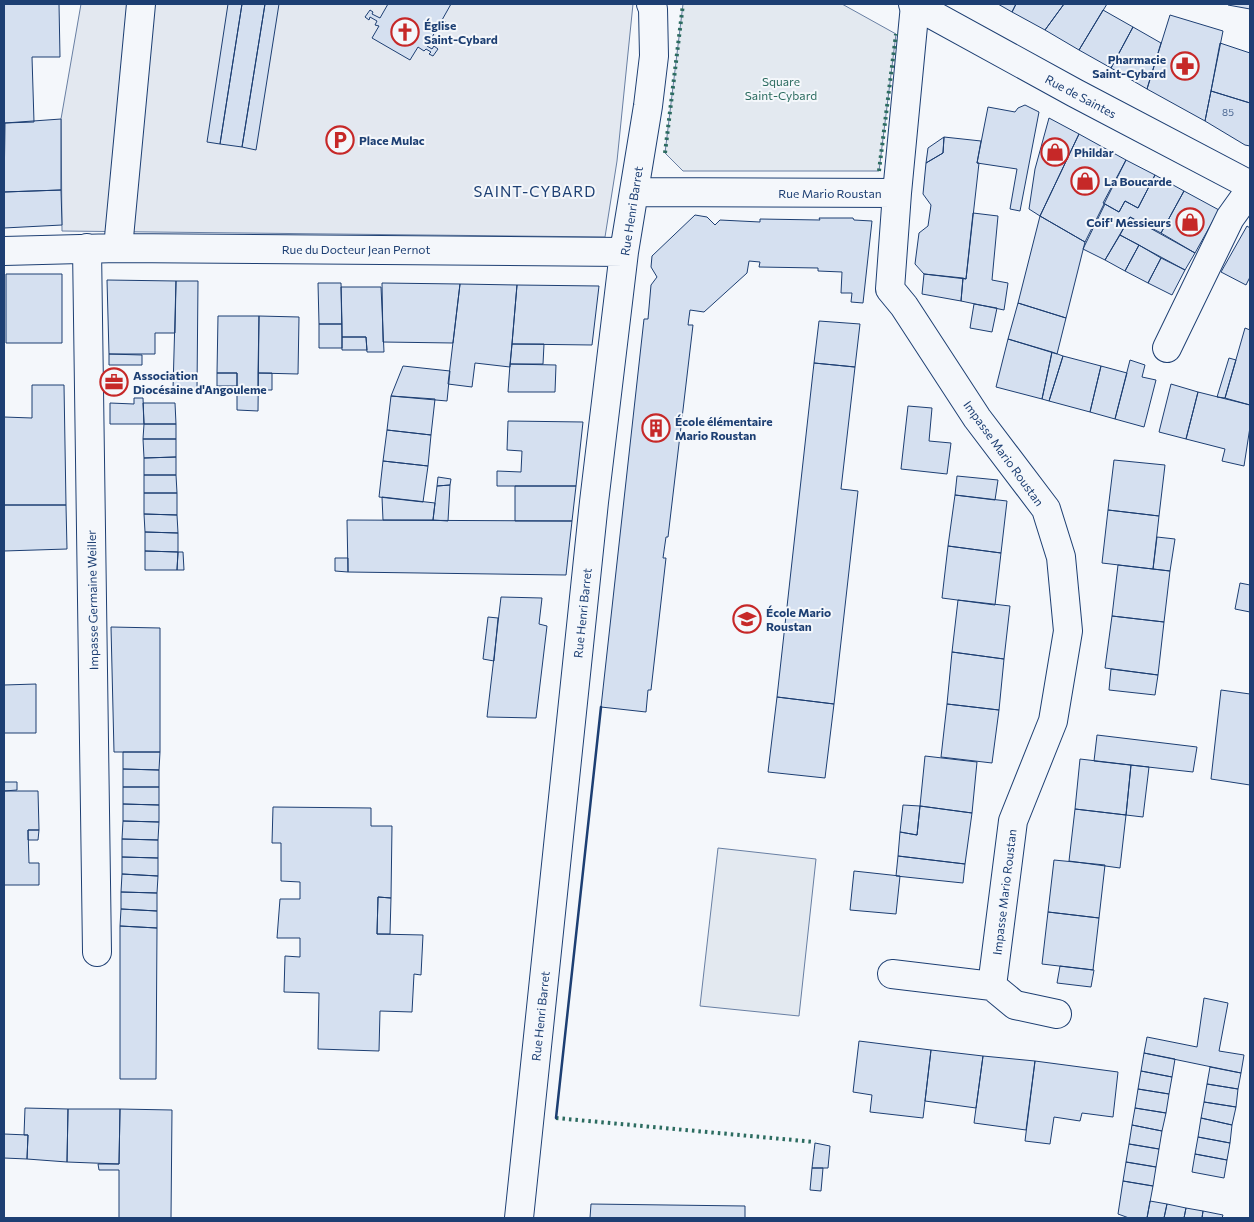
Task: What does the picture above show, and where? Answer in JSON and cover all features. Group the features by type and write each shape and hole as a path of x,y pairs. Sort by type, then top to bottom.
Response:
{"street":[{"path":"118,248 141,4"},
{"name":"Rue de Saintes","path":"914,4 1075,93 1250,185"},
{"name":"Rue Mario Roustan","path":"634,192 897,193 914,4"},
{"name":"Rue Henri Barret","path":"519,1218 593,512 624,252 648,106 654,56 652,6"},
{"path":"1167,348 1230,218 1250,190"},
{"name":"Impasse Mario Roustan","path":"897,193 890,289 904,306 977,418 1046,509 1061,557 1068,631 1053,721 1013,821 992,986"},
{"name":"Impasse Germaine Weiller","path":"87,248 97,952"},
{"name":"Rue du Docteur Jean Pernot","path":"4,251 118,248 624,252"},
{"path":"892,974 992,986 1015,1005 1057,1014"}],"green space":[{"name":"Square Saint-Cybard","path":"683,4 842,4 896,34 879,171 683,171 665,153"},
{"path":"718,848 816,859 799,1016 700,1006"}],"shaded area":[{"name":"Place Mulac","path":"81,4 633,4 617,161 605,237 62,231 61,119"}],"building":[{"path":"4,4 59,4 60,57 32,57 34,122 4,123"},
{"path":"228,4 242,4 220,144 207,142"},
{"path":"242,4 265,4 242,147 220,144"},
{"path":"265,4 279,4 256,150 242,147"},
{"name":"Église Saint-Cybard","path":"388,4 451,4 442,20 446,22 442,27 439,25 427,46 432,49 434,46 438,49 433,56 426,49 424,51 418,47 410,60 372,38 379,26 375,25 377,21 370,17 369,20 365,17 370,10 373,12 372,14 380,18"},
{"path":"998,4 1016,4 1012,12"},
{"path":"1016,4 1064,4 1045,30 1012,12"},
{"path":"1064,4 1107,4 1079,50 1045,30"},
{"path":"1250,4 1250,9 1228,5"},
{"path":"1103,10 1133,27 1111,68 1079,50"},
{"name":"Pharmacie Saint-Cybard","path":"1170,15 1223,31 1205,121 1147,89"},
{"path":"1133,27 1161,43 1147,89 1111,68"},
{"path":"1220,43 1250,53 1250,103 1211,91"},
{"path":"1211,91 1250,103 1250,146 1245,145 1205,121"},
{"path":"1025,105 1039,112 1020,211 1010,209 1017,169 977,163 988,107 1015,112 1018,108"},
{"name":"Phildar","path":"1049,118 1079,134 1040,216 1029,209 1035,169"},
{"path":"61,119 61,190 4,192 5,123"},
{"name":"La Boucarde","path":"1079,134 1126,160 1085,242 1040,216"},
{"path":"944,137 981,141 977,163 979,163 966,279 924,274 915,264 919,233 928,226 931,205 923,194 926,163 943,153"},
{"path":"944,137 943,153 926,163 928,148"},
{"path":"1126,160 1155,175 1138,208 1125,201 1119,212 1103,203"},
{"path":"1155,175 1184,191 1161,233 1130,217 1105,260 1083,249 1105,204 1119,212 1125,201 1138,208"},
{"path":"61,190 62,225 4,228 4,192"},
{"name":"Coif' Messieurs","path":"1184,191 1219,210 1195,253 1161,233"},
{"path":"973,213 998,216 992,280 1008,283 1004,310 961,301 963,278 966,279"},
{"name":"École élémentaire Mario Roustan","path":"695,215 707,217 715,225 720,220 760,222 760,219 820,220 819,218 853,218 854,220 872,221 863,303 851,302 852,293 841,293 842,272 818,271 818,268 759,267 760,262 749,261 747,273 704,312 690,310 688,325 693,325 668,537 666,537 663,558 666,558 651,690 648,690 646,712 601,707 644,319 648,319 651,285 657,277 651,267 652,256"},
{"path":"1040,216 1085,242 1066,318 1018,303"},
{"path":"1130,217 1195,253 1185,270 1120,235"},
{"path":"1247,226 1250,228 1250,277 1246,285 1221,272"},
{"path":"1120,235 1139,245 1125,271 1105,260"},
{"path":"1139,245 1161,258 1148,283 1125,271"},
{"path":"1161,258 1185,270 1172,295 1148,283"},
{"path":"6,274 62,274 62,343 6,343"},
{"path":"924,274 963,278 961,301 922,294"},
{"path":"107,280 176,281 175,333 155,333 155,354 109,354"},
{"path":"176,281 198,281 197,389 173,389"},
{"path":"318,283 341,283 342,324 319,324"},
{"path":"382,283 460,284 453,343 383,342"},
{"path":"460,284 517,285 510,367 475,363 472,387 448,384"},
{"path":"517,285 599,286 592,345 512,344"},
{"path":"341,287 381,287 384,352 367,352 366,337 342,337"},
{"path":"1018,303 1066,318 1057,354 1008,339"},
{"path":"974,304 997,308 992,332 970,328"},
{"path":"218,316 259,316 258,411 237,410 237,373 217,373"},
{"path":"259,316 299,317 298,374 258,373"},
{"path":"819,321 860,324 855,367 814,363"},
{"path":"319,324 342,324 342,348 319,348"},
{"path":"1245,328 1250,330 1250,405 1225,398"},
{"path":"342,337 366,337 367,350 342,350"},
{"path":"1008,339 1052,352 1042,399 996,387"},
{"path":"512,344 544,344 543,364 510,364"},
{"path":"1052,352 1063,356 1049,401 1042,399"},
{"path":"109,354 142,355 142,365 109,365"},
{"path":"1063,356 1101,366 1090,412 1049,401"},
{"path":"1229,358 1236,360 1225,398 1217,397"},
{"path":"1130,360 1145,365 1142,377 1156,380 1144,427 1115,419"},
{"path":"814,363 855,367 841,489 858,491 834,704 777,697"},
{"path":"510,364 556,365 555,392 508,392"},
{"path":"403,366 450,371 447,401 391,396"},
{"path":"1101,366 1127,373 1115,419 1090,412"},
{"path":"217,373 237,373 237,386 217,386"},
{"path":"258,373 272,373 272,390 258,390"},
{"path":"1171,384 1198,392 1186,439 1159,432"},
{"path":"32,385 64,385 66,505 4,505 4,417 32,418"},
{"path":"1198,392 1250,405 1250,427 1244,466 1222,461 1225,449 1186,439"},
{"path":"391,396 435,399 431,435 387,430"},
{"path":"134,398 143,398 144,424 110,424 110,403 134,404"},
{"path":"143,403 175,403 176,424 144,424"},
{"path":"908,406 932,408 929,441 951,443 947,474 901,469"},
{"path":"508,421 583,422 576,486 497,486 497,471 521,472 522,451 507,450"},
{"path":"144,424 176,424 176,439 143,439"},
{"path":"387,430 431,435 428,466 383,461"},
{"path":"143,439 176,439 176,457 144,458"},
{"path":"176,457 176,475 144,475 144,458"},
{"path":"1114,460 1165,465 1159,516 1108,510"},
{"path":"383,461 428,466 423,502 379,497"},
{"path":"144,475 176,475 177,493 144,493"},
{"path":"957,476 998,480 995,500 955,495"},
{"path":"438,477 451,479 450,485 437,486"},
{"path":"450,485 448,521 433,520 437,486"},
{"path":"515,486 576,486 572,521 515,521"},
{"path":"144,493 177,493 177,515 144,514"},
{"path":"955,495 1007,501 1001,553 948,546"},
{"path":"382,497 435,503 433,520 383,520"},
{"path":"4,505 66,505 67,549 4,551"},
{"path":"1108,510 1159,516 1153,569 1102,563"},
{"path":"144,514 177,515 178,533 145,532"},
{"path":"347,520 572,521 566,575 348,572"},
{"path":"145,532 178,533 178,552 145,551"},
{"path":"1157,537 1175,539 1170,571 1153,569"},
{"path":"948,546 1001,553 995,605 942,598"},
{"path":"145,551 178,552 177,570 145,570"},
{"path":"178,552 183,552 184,570 177,570"},
{"path":"335,558 348,558 348,572 335,571"},
{"path":"1118,565 1170,571 1164,622 1112,616"},
{"path":"1240,583 1250,585 1250,612 1235,609"},
{"path":"501,597 542,598 539,624 547,626 536,718 487,717"},
{"path":"958,600 1010,606 1004,659 952,652"},
{"path":"1112,616 1164,622 1158,675 1105,668"},
{"path":"488,617 498,618 494,661 483,659"},
{"path":"111,627 160,628 160,752 114,752"},
{"path":"952,652 1004,659 999,710 947,704"},
{"path":"1111,669 1158,675 1155,695 1109,690"},
{"path":"36,684 36,733 4,733 4,685"},
{"path":"1221,690 1250,694 1250,785 1211,779"},
{"path":"777,697 834,704 825,778 768,772"},
{"path":"947,704 999,710 992,763 941,757"},
{"path":"1097,735 1197,747 1193,772 1094,761"},
{"path":"123,752 160,752 159,770 123,769"},
{"path":"925,756 977,762 972,813 920,806"},
{"path":"1080,759 1131,765 1126,815 1075,809"},
{"path":"1131,765 1149,767 1143,817 1126,815"},
{"path":"123,769 159,770 159,787 123,787"},
{"path":"4,782 17,782 17,790 4,791"},
{"path":"123,787 159,787 159,805 123,804"},
{"path":"4,791 38,791 39,830 28,830 29,863 39,863 39,885 4,885"},
{"path":"123,804 159,805 159,822 123,821"},
{"path":"903,805 920,806 917,835 900,832"},
{"path":"920,806 972,813 965,864 898,856 900,832 917,835"},
{"path":"273,807 371,808 371,826 392,826 391,898 378,897 377,934 423,935 421,975 414,974 412,1012 380,1011 379,1051 318,1049 319,993 284,992 285,956 300,957 300,938 277,938 280,899 300,899 300,882 281,881 281,843 272,843"},
{"path":"1075,809 1126,815 1120,868 1069,861"},
{"path":"123,821 159,822 158,840 122,839"},
{"path":"28,830 39,830 38,840 28,840"},
{"path":"122,839 158,840 158,858 122,857"},
{"path":"898,856 965,864 963,883 896,876"},
{"path":"122,857 158,858 158,876 122,874"},
{"path":"1054,860 1105,865 1099,918 1048,912"},
{"path":"854,871 900,876 896,914 850,910"},
{"path":"122,874 158,876 157,893 121,892"},
{"path":"121,892 157,893 157,911 121,909"},
{"path":"378,897 391,898 390,934 377,934"},
{"path":"121,909 157,911 157,928 120,926"},
{"path":"1048,912 1099,918 1093,970 1042,964"},
{"path":"120,926 157,928 156,1079 120,1079"},
{"path":"1060,966 1094,970 1091,987 1057,983"},
{"path":"1204,998 1228,1003 1219,1051 1244,1055 1241,1073 1144,1053 1147,1037 1197,1047"},
{"path":"859,1041 931,1050 923,1118 870,1112 872,1095 853,1092"},
{"path":"931,1050 983,1056 976,1108 925,1101"},
{"path":"1144,1053 1175,1059 1172,1077 1141,1071"},
{"path":"983,1056 1035,1061 1026,1130 974,1123"},
{"path":"1035,1061 1118,1072 1113,1117 1082,1113 1080,1121 1054,1117 1050,1144 1025,1141"},
{"path":"1210,1067 1241,1073 1238,1089 1207,1084"},
{"path":"1141,1071 1172,1077 1169,1094 1138,1089"},
{"path":"1207,1084 1238,1089 1236,1107 1204,1102"},
{"path":"1138,1089 1169,1094 1166,1113 1135,1108"},
{"path":"1204,1102 1236,1107 1232,1125 1201,1118"},
{"path":"25,1108 68,1109 67,1162 27,1159 28,1135 24,1135"},
{"path":"1135,1108 1166,1113 1162,1131 1132,1125"},
{"path":"68,1109 120,1109 119,1164 67,1162"},
{"path":"120,1109 172,1110 171,1218 119,1218 119,1170 99,1170 98,1164 119,1164"},
{"path":"1201,1118 1232,1125 1230,1143 1198,1137"},
{"path":"1132,1125 1162,1131 1159,1149 1129,1144"},
{"path":"4,1134 28,1135 27,1159 4,1158"},
{"path":"1198,1137 1230,1143 1227,1160 1195,1154"},
{"path":"815,1143 830,1146 828,1168 812,1168"},
{"path":"1129,1144 1159,1149 1156,1167 1126,1162"},
{"path":"1195,1154 1227,1160 1224,1178 1192,1172"},
{"path":"1126,1162 1156,1167 1153,1186 1123,1181"},
{"path":"812,1168 823,1168 821,1191 810,1190"},
{"path":"1123,1181 1153,1186 1147,1218 1129,1218 1118,1214"},
{"path":"1150,1201 1167,1204 1164,1218 1147,1218"},
{"path":"591,1204 745,1206 745,1218 590,1218"},
{"path":"1167,1204 1186,1208 1184,1218 1164,1218"},
{"path":"1186,1208 1203,1211 1202,1218 1184,1218"},
{"path":"1203,1211 1223,1215 1222,1218 1202,1218"}],"hedge":[{"path":"665,153 683,4"},
{"path":"879,171 896,34"},
{"path":"556,1118 815,1142"}],"wall":[{"path":"556,1118 601,707"}],"place":[{"name":"Église Saint-Cybard","path":"405,32"},
{"name":"Pharmacie Saint-Cybard","path":"1185,66"},
{"name":"Place Mulac","path":"340,140"},
{"name":"Phildar","path":"1055,152"},
{"name":"La Boucarde","path":"1085,181"},
{"name":"Coif' Messieurs","path":"1190,222"},
{"name":"Association Diocésaine d'Angouleme","path":"114,382"},
{"name":"École élémentaire Mario Roustan","path":"656,428"},
{"name":"École Mario Roustan","path":"747,619"}],"district":[{"name":"SAINT-CYBARD","path":"535,191"}]}
